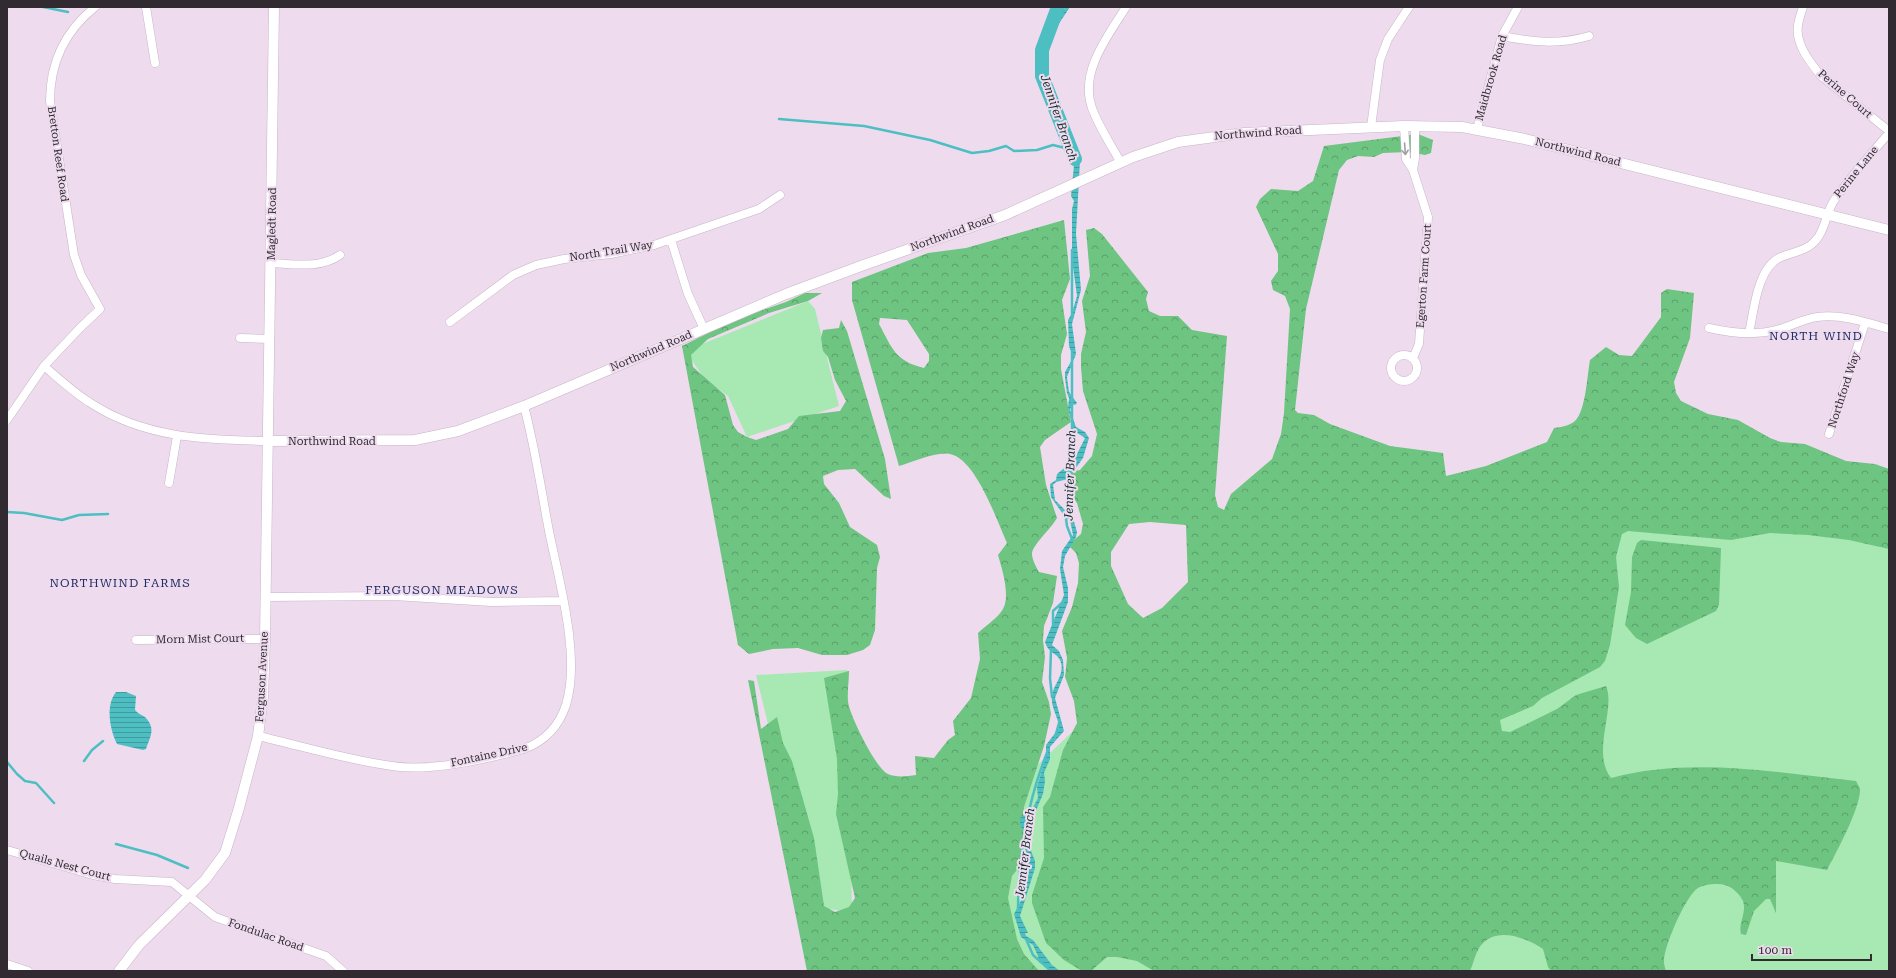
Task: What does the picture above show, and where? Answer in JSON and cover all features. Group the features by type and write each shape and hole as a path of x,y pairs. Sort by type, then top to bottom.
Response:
{"street":[{"name":"Bretton Reef Road","path":"44,366 100,309 81,275 74,255 50,101 51,78 58,54 70,33 95,7"},
{"path":"146,7 155,64"},
{"name":"Magledt Road","path":"267,441 270,339 274,7"},
{"path":"1121,163 1092,107 1090,84 1092,67 1126,7"},
{"path":"1371,127 1380,60 1388,39 1409,7"},
{"name":"Maidbrook Road","path":"1477,129 1502,36 1518,7"},
{"name":"Perine Court","path":"1803,7 1797,33 1800,44 1813,66 1821,76 1889,132"},
{"path":"1502,36 1543,43 1589,36"},
{"name":"Northwind Road","path":"44,366 79,396 111,416 142,428 177,436 267,441 379,441 425,439 458,432 524,406 824,279 984,223 1166,144 1244,133 1404,126 1477,129 1525,139 1889,230"},
{"name":"Egerton Farm Court","path":"1404,126 1406,159 1413,170 1428,217 1419,344 1413,358"},
{"name":"Egerton Farm Court","path":"1413,170 1415,158 1415,126"},
{"name":"Perine Lane","path":"1749,333 1761,280 1766,270 1777,259 1810,246 1817,240 1826,214 1834,200 1889,132"},
{"name":"North Trail Way","path":"450,322 513,275 536,265 564,259 638,249 671,240 758,209 780,194"},
{"path":"671,240 688,294 704,329"},
{"path":"271,263 317,264 330,261 340,255"},
{"path":"1709,328 1737,334 1749,333 1776,330 1817,317 1849,318 1889,329"},
{"name":"Northford Way","path":"1830,434 1865,323"},
{"path":"240,338 270,339"},
{"path":"7,420 44,366"},
{"name":"Fontaine Drive","path":"258,736 392,766 416,767 439,765 506,754 537,744 554,729 566,704 570,676 569,631 524,406"},
{"path":"169,483 177,436"},
{"name":"Ferguson Avenue","path":"118,971 139,945 190,897 205,880 225,853 235,822 258,736 263,697 267,441"},
{"path":"265,597 394,596 491,602 563,601"},
{"name":"Morn Mist Court","path":"136,640 264,639"},
{"name":"Quails Nest Court","path":"7,850 93,875 131,880 166,880 178,886 190,897"},
{"name":"Fondulac Road","path":"190,897 215,917 318,953 333,961 343,971"},
{"path":"7,964 28,971"}],"green space":[{"path":"1418,134 1433,140 1431,153 1425,155 1408,152 1383,153 1374,157 1358,156 1347,160 1339,170 1306,309 1295,410 1298,413 1314,415 1330,424 1390,446 1443,453 1446,476 1486,466 1547,442 1554,428 1573,423 1579,416 1582,409 1586,392 1590,360 1606,347 1619,355 1632,356 1661,317 1661,293 1667,289 1694,293 1690,338 1674,382 1676,393 1681,401 1708,414 1738,420 1770,438 1781,442 1805,444 1846,461 1875,464 1889,469 1889,549 1849,540 1808,535 1770,533 1731,540 1628,531 1622,534 1616,557 1619,587 1610,645 1605,661 1600,667 1542,698 1533,706 1500,720 1502,731 1510,732 1557,709 1576,695 1606,686 1608,706 1603,756 1605,768 1611,778 1671,768 1702,767 1733,768 1856,781 1860,789 1857,807 1827,870 1776,861 1776,913 1770,899 1766,899 1754,911 1746,935 1741,934 1740,930 1744,910 1742,898 1730,887 1722,884 1715,884 1698,888 1687,901 1676,922 1667,946 1664,962 1666,971 1551,971 1548,967 1543,949 1519,937 1510,935 1501,935 1485,941 1479,948 1470,971 1154,971 1137,961 1117,957 1107,957 1091,971 1082,971 1064,960 1046,943 1032,903 1032,895 1044,858 1043,807 1050,797 1063,750 1077,723 1074,701 1065,677 1067,658 1062,631 1072,607 1078,583 1079,563 1076,553 1068,545 1081,534 1083,524 1077,503 1067,489 1065,462 1074,471 1080,470 1092,456 1097,434 1083,391 1081,367 1081,354 1086,332 1082,301 1090,276 1086,230 1094,228 1102,234 1148,292 1146,299 1149,311 1160,316 1178,316 1192,330 1227,336 1215,495 1218,507 1224,510 1231,494 1272,459 1281,434 1284,413 1290,309 1285,296 1273,290 1271,281 1278,271 1278,254 1256,207 1260,199 1271,189 1298,191 1313,181 1324,146","holes":["1150,522 1186,525 1188,582 1162,608 1143,618 1128,604 1111,566 1111,552 1129,524"]},
{"path":"1064,220 1070,279 1062,300 1067,334 1061,355 1061,369 1071,422 1045,440 1040,447 1046,485 1057,518 1035,546 1032,554 1033,561 1039,572 1057,576 1053,603 1044,626 1043,640 1045,657 1042,682 1049,702 1051,714 1044,746 1024,807 1023,855 1020,866 1012,876 1008,898 1017,939 1024,954 1039,971 807,971 748,680 754,681 761,729 777,717 783,743 792,761 814,838 824,906 835,912 849,907 855,898 836,814 838,794 837,759 824,678 849,671 848,702 850,709 858,730 877,763 883,770 891,775 916,775 915,756 934,758 948,740 955,735 953,721 971,698 980,659 978,633 996,618 1001,612 1006,600 1005,584 998,555 1007,543 991,506 977,479 960,458 945,453 925,457 899,466 852,300 852,282 928,253 966,248","holes":["880,318 907,320 929,354 929,361 924,368 907,362 900,357 891,347 879,324"]},
{"path":"805,293 822,293 808,301 769,313 708,339 691,355 693,367 725,395 733,425 738,432 756,440 788,429 799,416 840,411 846,401 835,380 828,357 823,351 821,338 823,330 839,328 841,320 847,331 885,459 891,499 884,496 855,469 838,470 823,476 824,484 839,503 850,527 877,545 880,557 877,568 875,630 870,645 863,650 847,655 822,655 798,648 773,649 749,654 738,645 682,346 737,319 786,302"},
{"path":"808,301 815,309 839,406 747,437 728,396 705,379 685,351"},
{"path":"1220,523 1889,535 1889,971 821,971 1215,596"},
{"path":"1641,540 1721,548 1719,605 1716,611 1647,644 1636,638 1625,625 1631,592 1632,557 1637,543"},
{"path":"847,670 852,912 813,907 756,675"}],"water":[{"name":"Jennifer Branch","path":"1066,7 1070,7 1046,43 1049,56 1042,81 1060,107 1080,161 1076,234 1081,290 1072,324 1076,354 1067,377 1069,392 1077,403 1075,405 1072,404 1070,410 1076,427 1085,432 1089,438 1083,458 1068,479 1056,482 1053,485 1055,500 1073,518 1077,532 1076,537 1065,556 1063,567 1068,588 1068,602 1052,645 1059,651 1063,660 1064,675 1055,698 1064,731 1050,747 1050,759 1044,773 1045,781 1043,794 1034,815 1024,823 1029,834 1029,846 1035,861 1035,868 1020,916 1028,933 1025,933 1026,936 1033,940 1052,965 1060,971 1049,971 1039,962 1033,945 1021,937 1014,914 1023,897 1029,870 1024,842 1025,834 1020,825 1020,818 1031,811 1038,798 1037,787 1046,756 1046,745 1059,728 1058,720 1053,708 1052,695 1062,670 1059,658 1046,646 1045,642 1064,595 1060,569 1062,551 1073,535 1070,520 1065,517 1051,497 1050,484 1056,480 1057,474 1074,460 1085,438 1074,431 1068,408 1069,398 1065,378 1065,372 1073,358 1069,346 1068,320 1072,313 1077,296 1072,259 1072,209 1074,201 1071,196 1074,165 1069,140 1059,110 1046,94 1039,72 1044,43 1048,32"},
{"path":"116,692 126,692 136,696 135,710 146,718 151,726 151,733 146,749 143,750 117,744 112,732 110,718 111,704"}],"waterway":[{"path":"43,7 68,12"},
{"name":"Jennifer Branch","path":"1058,7 1042,50 1042,76 1075,159"},
{"path":"779,119 864,126 930,140 972,153 989,151 1006,146 1014,151 1037,150 1053,145 1073,150"},
{"name":"Jennifer Branch","path":"1072,250 1072,317"},
{"name":"Jennifer Branch","path":"1072,352 1072,464"},
{"name":"Jennifer Branch","path":"1071,471 1066,519 1072,539"},
{"path":"7,512 24,513 62,520 79,515 108,514"},
{"name":"Jennifer Branch","path":"1053,625 1053,611 1064,601"},
{"name":"Jennifer Branch","path":"1051,650 1050,678 1052,697"},
{"name":"Jennifer Branch","path":"1055,737 1059,723"},
{"path":"84,761 92,750 103,741"},
{"name":"Jennifer Branch","path":"1018,910 1018,890 1022,849 1035,788 1048,750"},
{"path":"7,762 25,781 36,783 54,803"},
{"path":"116,844 157,855 188,868"},
{"name":"Jennifer Branch","path":"1026,939 1033,955 1051,971"}],"district":[{"name":"NORTH WIND","path":"1816,336"},
{"name":"NORTHWIND FARMS","path":"120,583"},
{"name":"FERGUSON MEADOWS","path":"442,590"}]}
